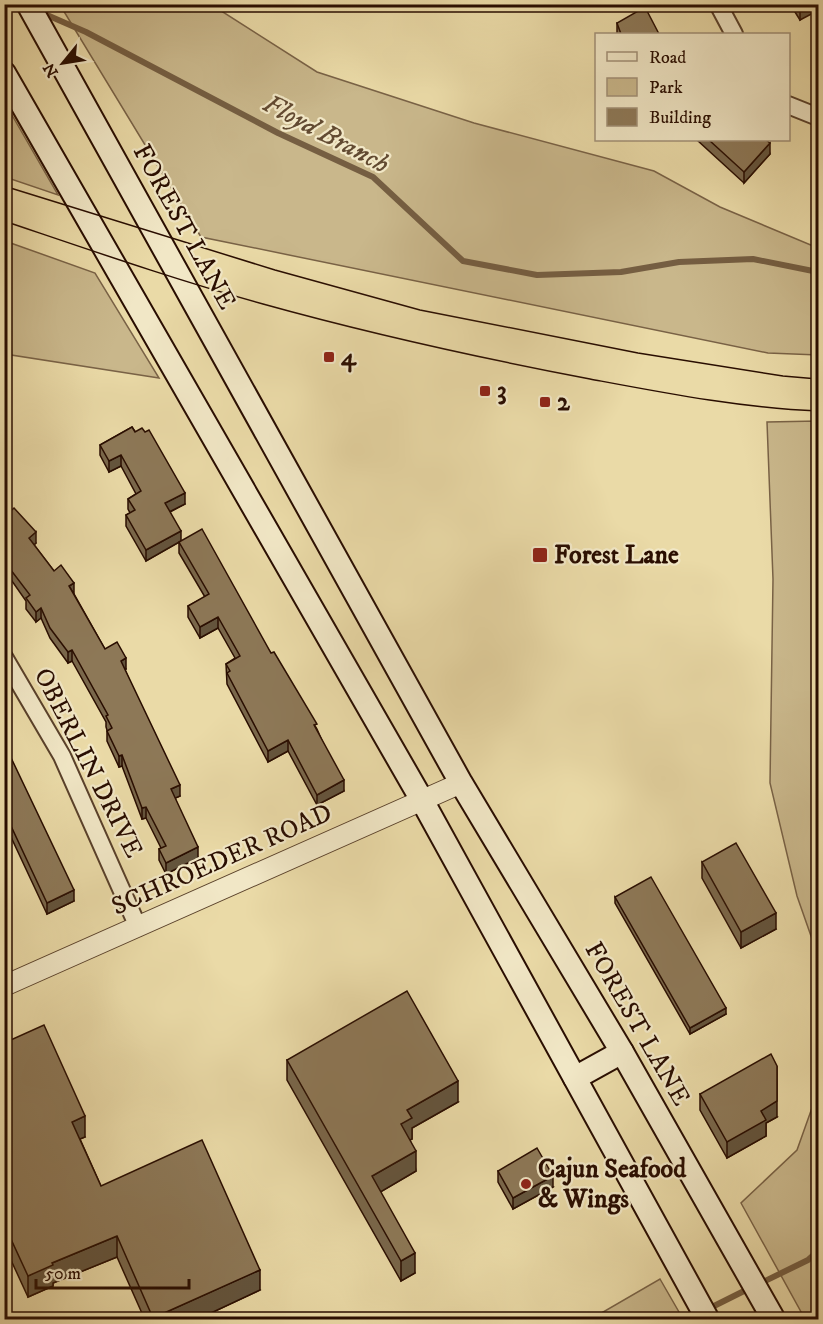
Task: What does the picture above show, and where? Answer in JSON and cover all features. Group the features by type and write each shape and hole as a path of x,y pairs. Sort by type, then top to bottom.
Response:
{"main road":[{"name":"FOREST LANE","path":"28,4 461,783 622,1052 774,1320"},
{"path":"4,73 423,802 708,1320"},
{"path":"575,1078 622,1052"}],"street":[{"path":"718,4 733,33"},
{"path":"790,105 819,117"},
{"name":"OBERLIN DRIVE","path":"4,657 62,756 138,927"},
{"name":"SCHROEDER ROAD","path":"4,986 423,802 461,783"}],"green space":[{"path":"60,5 212,5 317,72 474,123 654,171 720,207 818,248 818,355 768,353 201,237"},
{"path":"5,103 58,195 5,177"},
{"path":"5,241 95,273 159,378 5,354"},
{"path":"818,421 818,956 797,896 770,783 773,579 767,422"},
{"path":"818,1091 818,1319 805,1319 741,1203 797,1150"},
{"path":"660,1279 683,1319 591,1319"}],"building":[{"path":"797,4 809,4 800,9"},
{"path":"645,7 658,33 621,33 617,23"},
{"path":"710,141 767,141 770,143 744,172"},
{"path":"132,427 135,432 142,428 145,432 149,430 185,493 165,503 181,531 146,550 126,515 135,510 128,499 141,491 121,455 109,461 100,445"},
{"path":"14,508 36,532 29,538 54,571 61,565 74,583 69,586 105,649 117,642 126,658 121,661 180,785 171,789 198,847 166,863 159,849 166,846 146,807 142,808 122,755 119,756 107,731 112,728 106,716 108,715 72,650 68,652 50,628 41,608 36,612 26,598 30,595 4,561 4,517"},
{"path":"202,529 271,653 274,652 317,724 314,725 344,780 317,795 288,740 268,751 227,673 230,671 226,664 240,656 218,617 200,627 188,606 209,594 179,542"},
{"path":"4,743 74,890 47,903 4,811"},
{"path":"736,843 776,913 741,932 702,862"},
{"path":"651,877 726,1008 690,1028 615,897"},
{"path":"407,991 458,1081 407,1110 412,1118 401,1124 416,1151 372,1176 415,1253 401,1261 287,1060"},
{"path":"44,1025 85,1116 72,1122 101,1186 202,1140 260,1270 153,1318 117,1236 52,1263 53,1265 28,1276 4,1224 4,1043"},
{"path":"771,1054 777,1066 777,1101 761,1111 766,1120 727,1142 700,1094"},
{"name":"Cajun Seafood & Wings","path":"537,1148 553,1176 513,1198 498,1171"}],"waterway":[{"name":"Floyd Branch","path":"40,12 86,32 278,133 373,177 463,261 537,275 621,272 679,262 753,259 818,272"},
{"path":"759,1284 808,1260 818,1251"},
{"path":"708,1309 750,1288"},
{"path":"686,1320 699,1313"}],"tram line":[{"path":"4,186 275,270 420,310 638,353 783,376 818,379"},
{"path":"4,221 198,285 385,335 508,363 675,394 761,407 818,411"}],"place":[{"name":"4","path":"329,357"},
{"name":"3","path":"485,391"},
{"name":"2","path":"545,402"},
{"name":"Forest Lane","path":"540,555"},
{"name":"Cajun Seafood & Wings","path":"526,1184"}]}
